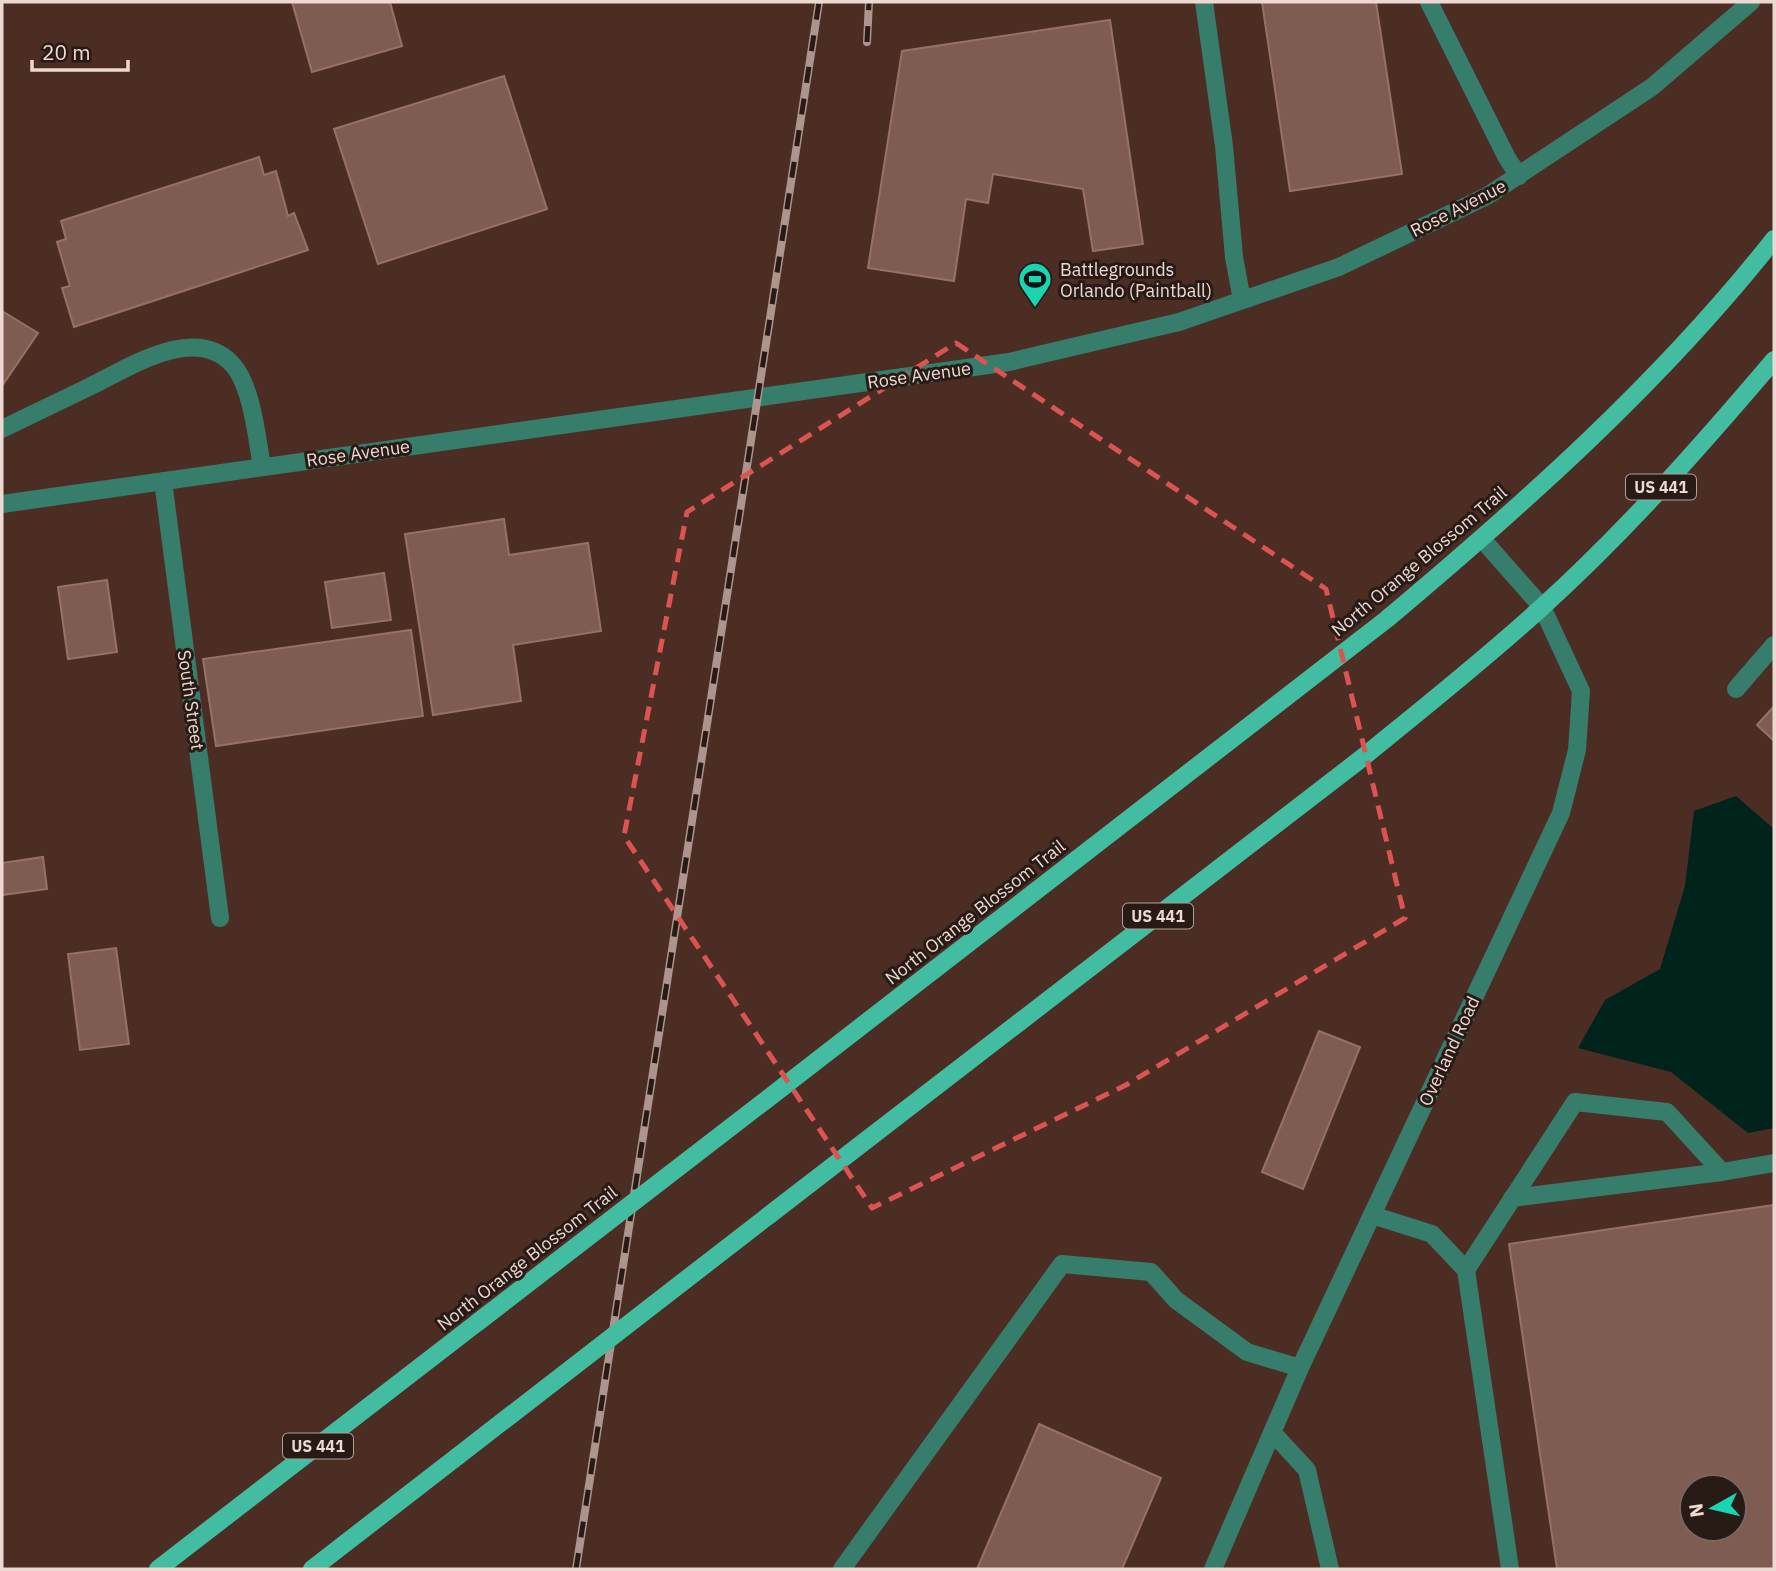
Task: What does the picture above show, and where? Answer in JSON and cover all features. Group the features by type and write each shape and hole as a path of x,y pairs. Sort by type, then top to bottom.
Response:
{"main road":[{"name":"North Orange Blossom Trail","path":"158,1569 1387,619 1482,539 1662,368 1774,239"},
{"name":"US 441","path":"312,1569 1362,758 1542,607 1717,428 1774,360"}],"street":[{"path":"1204,2 1224,146 1234,257 1242,300"},
{"path":"1429,2 1507,158 1519,176"},
{"name":"Rose Avenue","path":"2,504 1009,362 1179,322 1339,267 1488,197 1652,87 1751,2"},
{"path":"2,429 136,363 174,349 201,347 216,353 233,365 249,397 262,467"},
{"name":"South Street","path":"163,481 220,918"},
{"name":"Overland Road","path":"1213,1569 1300,1368 1561,813 1577,750 1581,691 1542,607 1482,539"},
{"path":"1737,688 1774,645"},
{"path":"1466,1270 1575,1102 1667,1112 1722,1172"},
{"path":"1512,1198 1774,1163"},
{"path":"1372,1215 1432,1234 1466,1270 1510,1569"},
{"path":"842,1569 1062,1264 1151,1272 1176,1300 1247,1352 1300,1368"},
{"path":"1272,1432 1307,1470 1330,1569"}],"highlighted area":[{"path":"956,343 1326,589 1405,918 1126,1085 872,1208 624,836 687,512"}],"water":[{"path":"1736,796 1774,829 1774,1128 1748,1133 1671,1072 1578,1048 1605,1000 1660,969 1685,886 1694,811"}],"building":[{"path":"292,2 390,2 402,46 312,72"},
{"path":"1262,2 1376,2 1402,174 1290,191"},
{"path":"1110,20 1143,244 1093,251 1083,189 993,174 988,203 966,199 954,281 868,268 902,51"},
{"path":"504,76 547,209 378,264 334,129"},
{"path":"259,157 264,175 276,171 288,216 294,213 308,250 74,327 62,288 70,286 57,242 66,239 61,221"},
{"path":"2,311 38,333 2,386"},
{"path":"504,519 509,555 588,543 601,631 513,645 521,701 433,715 405,534"},
{"path":"384,573 391,620 332,628 325,582"},
{"path":"107,580 117,652 68,659 58,587"},
{"path":"411,630 423,716 216,746 203,659"},
{"path":"1774,706 1774,741 1757,725"},
{"path":"43,857 47,889 2,895 2,863"},
{"path":"116,948 129,1044 80,1050 68,954"},
{"path":"1319,1031 1360,1047 1303,1189 1262,1172"},
{"path":"1774,1205 1774,1569 1557,1569 1509,1244"},
{"path":"1039,1424 1161,1478 1122,1569 977,1569"}],"railway":[{"path":"576,1569 819,2"},
{"path":"867,42 869,2"}],"place":[{"name":"Battlegrounds Orlando (Paintball)","path":"1035,309"}]}
